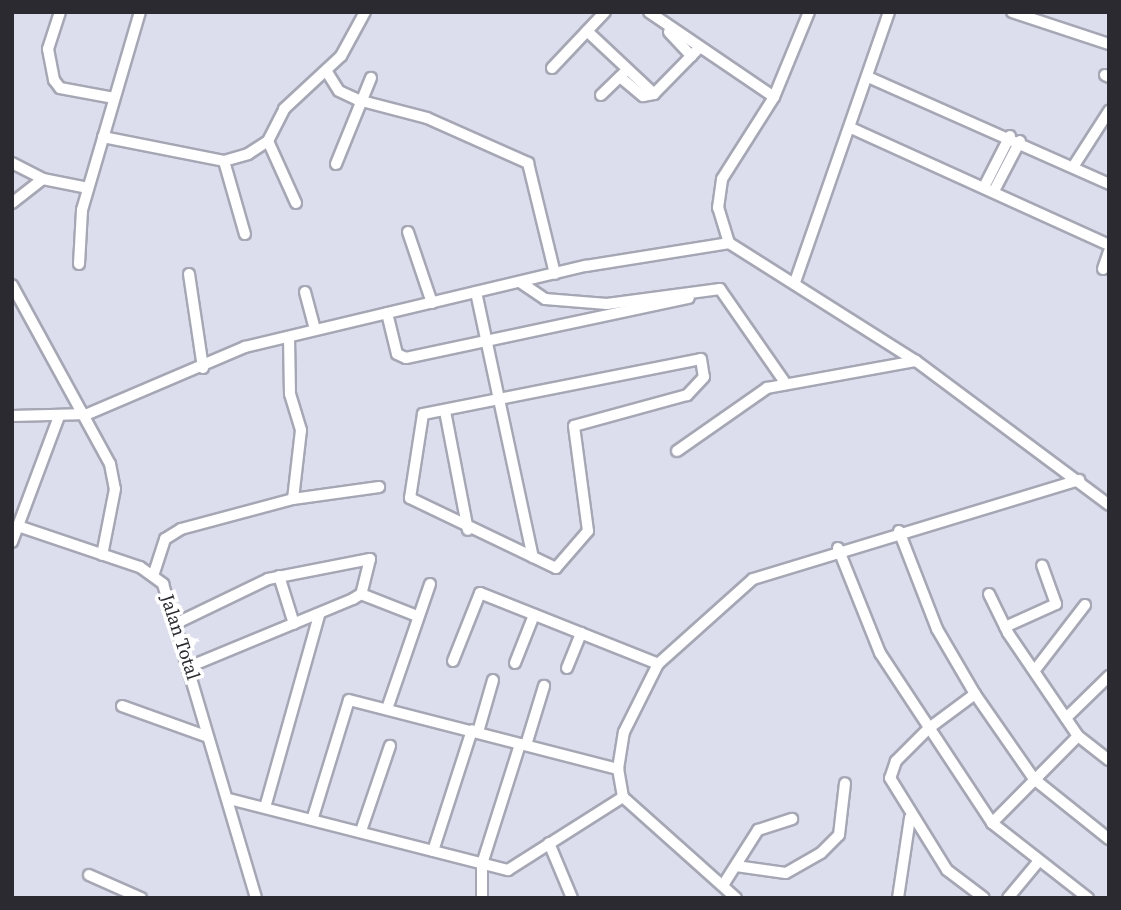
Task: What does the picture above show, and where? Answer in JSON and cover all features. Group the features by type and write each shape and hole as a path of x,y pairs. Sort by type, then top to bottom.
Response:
{"street":[{"path":"60,12 48,49 54,80 60,88 114,98"},
{"path":"79,264 88,188 140,12"},
{"path":"103,137 224,161 268,141 284,109 327,72 365,12"},
{"path":"552,68 605,12"},
{"path":"729,243 718,208 722,179 774,97 809,12"},
{"path":"795,282 851,128 889,12"},
{"path":"1012,12 1109,44"},
{"path":"651,14 695,52 774,97"},
{"path":"587,32 643,96 654,94 695,52"},
{"path":"327,72 339,91 358,100 428,118 528,163 555,274"},
{"path":"601,95 624,74"},
{"path":"868,77 1015,138 1109,184"},
{"path":"336,164 358,100 371,78"},
{"path":"1073,167 1109,111"},
{"path":"851,128 990,187 1109,245"},
{"path":"1097,131 1109,136"},
{"path":"990,187 1015,138"},
{"path":"268,141 296,203"},
{"path":"224,161 245,234"},
{"path":"12,163 43,179 88,188"},
{"path":"12,203 43,179"},
{"path":"408,232 432,303"},
{"path":"12,416 88,414 203,368 245,347 555,274 729,243 916,360 1107,499"},
{"path":"1103,269 1109,252"},
{"path":"189,274 203,368"},
{"path":"520,282 545,299 607,304 720,289 786,384"},
{"path":"12,286 88,414 115,489 102,555"},
{"path":"305,292 315,330"},
{"path":"476,292 533,557"},
{"path":"387,313 402,358 689,299"},
{"path":"289,337 290,394 301,430 293,499"},
{"path":"677,451 767,388 916,360"},
{"path":"705,361 704,377 687,395 574,426 588,531 556,568 468,530 410,498 417,417 500,399 705,361"},
{"path":"445,411 468,530"},
{"path":"12,542 59,416"},
{"path":"736,898 725,882 623,797 618,769 624,732 658,664 753,579 838,548 1079,480"},
{"path":"154,573 165,539 181,529 293,499 379,487"},
{"name":"Jalan Total","path":"18,526 154,573 179,622 208,737 229,799 256,898"},
{"path":"899,531 937,629 975,694 1034,779 1109,839"},
{"path":"838,548 880,653 992,823 1038,862 1088,898"},
{"path":"179,622 279,576 365,555 361,594"},
{"path":"1005,627 1056,604 1042,565"},
{"path":"279,576 294,624"},
{"path":"388,706 430,584"},
{"path":"453,661 480,593 658,664"},
{"path":"191,666 319,615 361,594 418,616"},
{"path":"989,594 1005,627 1078,736 1109,760"},
{"path":"1035,670 1085,605"},
{"path":"266,804 319,615"},
{"path":"515,663 534,615"},
{"path":"567,668 581,633"},
{"path":"1066,718 1109,676"},
{"path":"433,851 493,680"},
{"path":"482,898 482,864 544,686"},
{"path":"975,694 929,728 896,761 890,778 910,818 947,870 984,898"},
{"path":"313,817 344,703 358,699 618,769"},
{"path":"122,706 208,737"},
{"path":"992,823 1078,736"},
{"path":"360,831 390,746"},
{"path":"736,866 786,873 821,853 839,835 845,783"},
{"path":"229,799 266,804 482,864 515,868 549,842 623,797"},
{"path":"898,898 910,818"},
{"path":"725,882 758,830 792,819"},
{"path":"549,842 572,898"},
{"path":"1007,898 1038,862"},
{"path":"89,875 141,898"}]}
